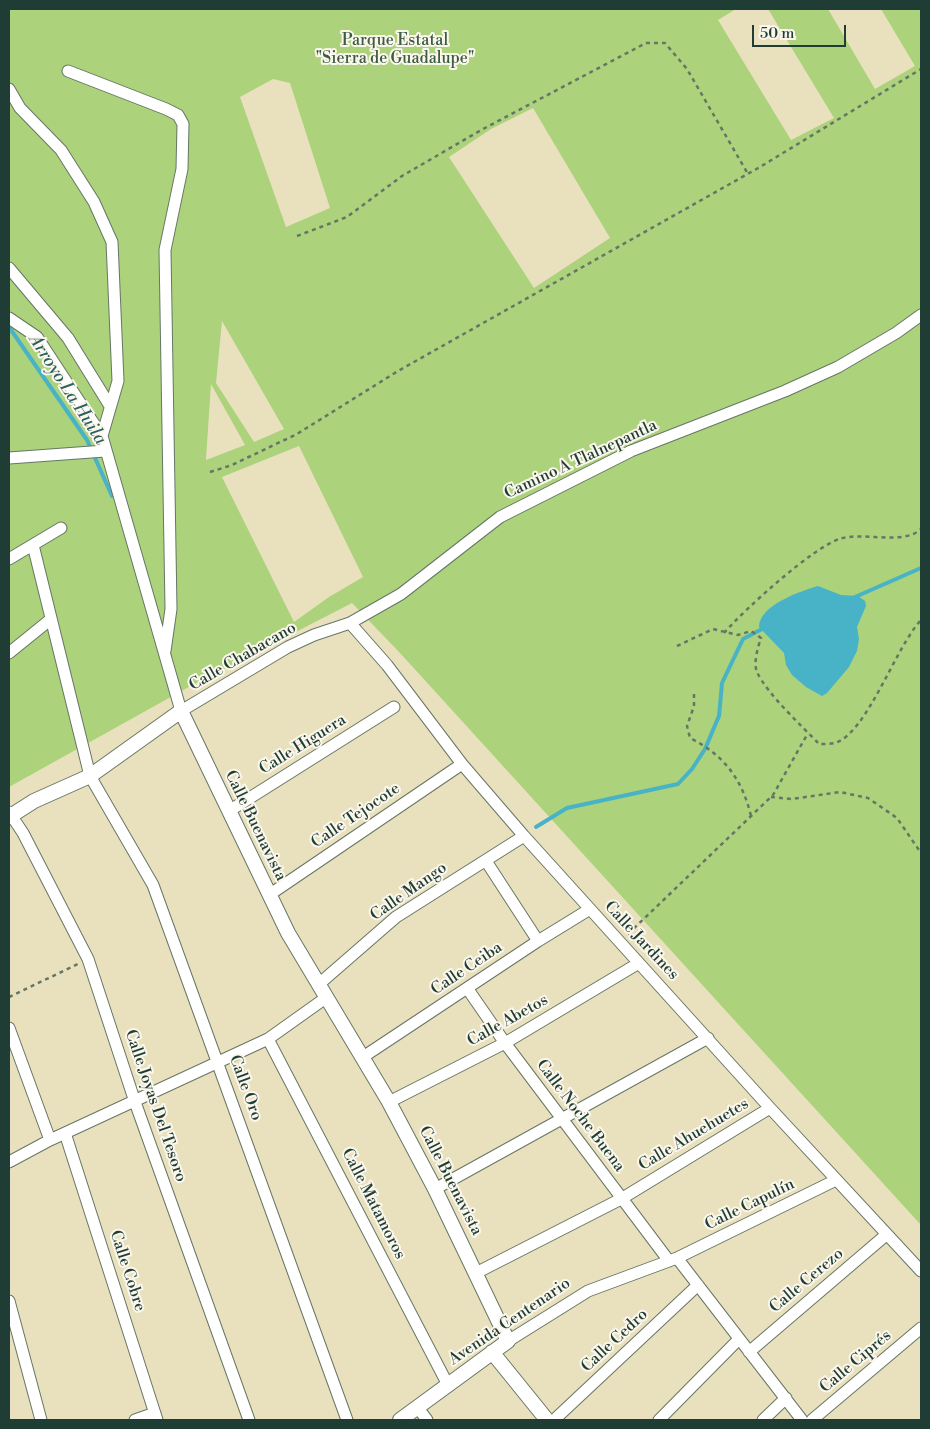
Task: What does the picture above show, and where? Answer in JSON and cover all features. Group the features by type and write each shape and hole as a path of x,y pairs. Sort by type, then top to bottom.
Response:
{"street":[{"path":"68,71 166,109 178,115 183,124 182,169 165,250 171,609 165,656"},
{"path":"9,90 20,108 61,150 94,202 112,242 118,381 102,436"},
{"path":"9,268 68,338 110,406"},
{"name":"Camino A Tlalnepantla","path":"350,623 400,594 500,517 631,451 785,392 838,367 896,333 921,315"},
{"name":"Calle Buenavista","path":"9,318 37,338 102,436 181,711 269,895 327,998 390,1102 435,1189 508,1341"},
{"path":"9,458 105,451"},
{"path":"9,559 60,528"},
{"name":"Calle Oro","path":"33,545 90,776 153,885 347,1420"},
{"path":"9,653 51,618"},
{"name":"Calle Chabacano","path":"181,711 288,646 350,623"},
{"name":"Calle Jardines","path":"350,623 387,665 462,764 524,836 770,1108 921,1271"},
{"name":"Calle Higuera","path":"229,812 394,707"},
{"path":"10,815 34,801 90,776 181,711"},
{"name":"Calle Tejocote","path":"269,895 462,764"},
{"name":"Calle Joyas Del Tesoro","path":"10,815 88,959 135,1102 249,1420"},
{"name":"Calle Mango","path":"319,984 396,917 524,836"},
{"path":"486,861 538,941"},
{"name":"Calle Ceiba","path":"363,1057 538,941 590,909"},
{"name":"Calle Abetos","path":"390,1102 505,1044 639,963"},
{"name":"Calle Noche Buena","path":"467,988 505,1044 621,1199 673,1260 698,1285 802,1420"},
{"path":"9,1162 50,1140 268,1039 327,998"},
{"path":"9,1028 50,1140"},
{"path":"435,1189 708,1038"},
{"name":"Calle Matamoros","path":"268,1039 448,1385"},
{"name":"Calle Ahuehuetes","path":"476,1273 621,1199 770,1108"},
{"name":"Calle Cobre","path":"65,1133 156,1416"},
{"name":"Calle Capulín","path":"673,1260 836,1180"},
{"name":"Calle Cerezo","path":"749,1352 886,1235"},
{"name":"Avenida Centenario","path":"400,1420 508,1341 588,1291 673,1260"},
{"name":"Calle Cedro","path":"554,1420 698,1285"},
{"path":"9,1301 41,1420"},
{"name":"Calle Ciprés","path":"812,1420 921,1328"},
{"path":"659,1420 738,1339"},
{"path":"492,1352 547,1420"},
{"path":"763,1420 786,1398"},
{"path":"418,1408 427,1420"},
{"path":"135,1420 156,1416"}],"path":[{"path":"297,236 347,217 402,176 491,125 646,43 665,43 687,69 748,174"},
{"path":"210,472 232,465 298,434 398,371 748,174 921,69"},
{"path":"724,633 750,604 809,558 839,539 859,536 888,538 916,534 921,529"},
{"path":"677,646 712,629 738,635 751,631 761,638 757,652 757,671 783,707 819,744 835,743 856,727 869,710 892,664 921,620"},
{"path":"694,694 694,706 687,726 690,738 711,748 728,765 747,797 751,816"},
{"path":"620,942 771,797 808,733"},
{"path":"771,797 792,799 840,792 868,798 897,818 921,853"},
{"path":"9,997 88,959"}],"green space":[{"name":"Parque Estatal \"Sierra de Guadalupe\"","path":"9,9 736,9 718,20 791,140 834,118 768,9 828,9 875,89 915,66 881,9 921,9 921,1225 400,653 352,603 187,688 9,787","holes":["273,79 290,83 330,208 286,227 240,97","533,108 610,238 534,288 449,157 491,129","222,321 284,429 254,442 216,383","211,384 245,445 206,459","299,446 363,577 329,597 294,622 222,477"]}],"water":[{"path":"818,586 841,595 858,596 865,601 866,606 857,627 859,639 857,651 849,667 827,693 822,696 806,687 792,675 786,665 784,653 759,627 761,619 773,606 792,595"}],"waterway":[{"name":"Arroyo La Huila","path":"9,327 87,440 112,496"},
{"path":"855,597 921,568"},
{"path":"536,827 567,808 678,784 692,769 705,749 719,716 722,683 743,639 764,628"}]}
